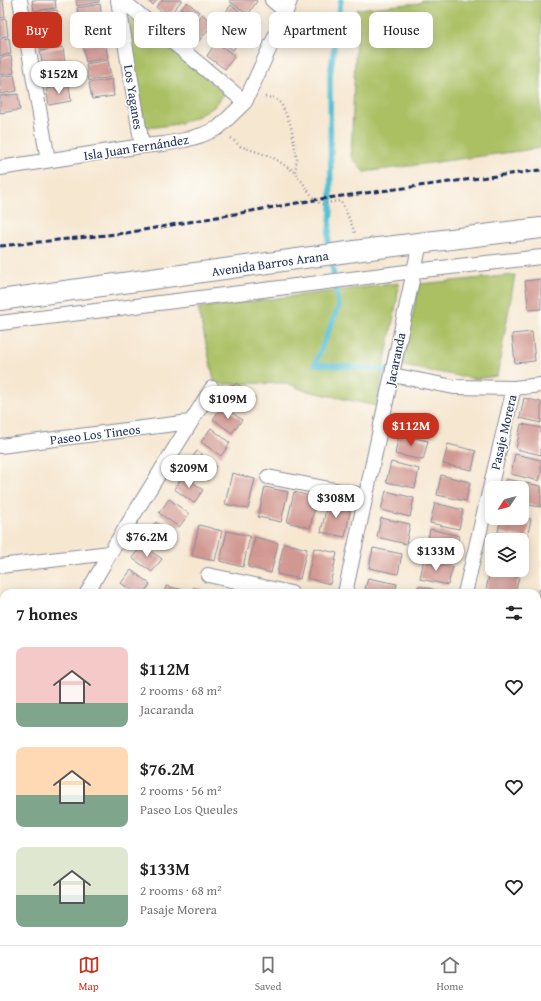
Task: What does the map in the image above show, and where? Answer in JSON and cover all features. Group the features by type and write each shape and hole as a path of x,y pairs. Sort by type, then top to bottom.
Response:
{"main road":[{"name":"Avenida Barros Arana","path":"0,300 362,250 541,228"}],"street":[{"path":"20,0 48,160"},
{"name":"Los Yaganes","path":"118,0 142,146"},
{"path":"122,0 245,102"},
{"path":"272,0 288,6"},
{"name":"Isla Juan Fernández","path":"0,168 142,146 164,144 202,135 218,128 245,102 288,6"},
{"name":"Jacaranda","path":"346,589 420,243"},
{"name":"Avenida Barros Arana","path":"0,323 414,271 541,257"},
{"path":"392,375 454,387 514,388 541,385"},
{"path":"89,589 212,388"},
{"name":"Pasaje Morera","path":"466,589 514,388"},
{"name":"Paseo Los Tineos","path":"0,446 190,422"},
{"path":"268,477 366,496"},
{"path":"0,566 110,553"},
{"path":"208,575 273,589"}],"path":[{"path":"245,102 265,97 275,98 282,105 291,126 297,159 295,172"},
{"path":"218,128 240,146 272,156 295,172 315,200 321,204 339,202 343,204 362,250"}],"green space":[{"path":"422,0 541,0 541,148 364,172 351,157 355,48 361,48 361,12 357,12 357,9 419,3"},
{"path":"129,18 134,19 134,48 170,48 225,93 214,107 196,117 178,124 148,128 145,126 126,32 126,20"},
{"path":"515,275 497,376 476,379 402,366 419,284"},
{"path":"399,283 376,406 303,390 287,383 215,384 198,308"}],"building":[{"path":"3,0 5,17 0,18 0,1"},
{"path":"32,0 55,0 56,8 34,11"},
{"path":"76,0 99,0 99,2 77,6"},
{"path":"147,0 157,0 153,5"},
{"path":"162,0 182,0 172,12 162,12 156,7"},
{"path":"229,1 257,1 250,12 244,12"},
{"path":"187,2 199,12 179,12"},
{"path":"100,4 101,12 78,12 77,8"},
{"path":"231,5 241,12 226,12"},
{"path":"57,10 57,12 46,12"},
{"path":"202,14 207,19 207,31 199,41 199,17"},
{"path":"6,19 8,36 0,37 0,20"},
{"path":"9,38 11,54 0,56 0,39"},
{"path":"62,47 65,64 43,68 40,51"},
{"path":"84,48 106,48 108,58 86,62"},
{"path":"212,48 224,48 235,56 225,69 207,56"},
{"path":"11,56 14,73 0,75 0,58"},
{"path":"108,60 111,77 89,81 86,64"},
{"path":"65,66 68,83 45,86 43,70"},
{"path":"14,75 17,91 0,94 0,77"},
{"path":"112,79 114,96 92,99 89,83"},
{"path":"69,85 71,101 49,105 46,89"},
{"path":"18,94 20,110 0,113 0,96"},
{"path":"541,279 541,309 529,310 525,281"},
{"path":"532,332 535,361 515,363 512,334"},
{"path":"236,383 255,397 245,411 226,396"},
{"path":"524,398 541,402 541,423 520,418"},
{"path":"223,406 242,420 232,433 213,419"},
{"path":"521,424 541,428 541,455 516,449"},
{"path":"211,428 230,443 221,456 201,442"},
{"path":"399,434 428,441 423,460 395,454"},
{"path":"448,444 476,451 472,470 443,464"},
{"path":"197,451 216,466 207,479 187,465"},
{"path":"515,454 541,460 541,473 539,481 511,474"},
{"path":"391,462 419,469 415,488 386,482"},
{"path":"232,473 255,479 248,509 225,504"},
{"path":"184,475 203,490 194,503 174,489"},
{"path":"441,475 470,482 466,501 437,495"},
{"path":"506,479 516,481 506,481"},
{"path":"529,484 541,486 541,507 529,505"},
{"path":"265,487 288,492 281,522 258,517"},
{"path":"386,491 414,498 410,517 381,510"},
{"path":"294,492 317,498 310,528 287,522"},
{"path":"169,499 189,514 179,527 159,513"},
{"path":"328,501 351,507 345,537 321,532"},
{"path":"435,503 463,510 459,529 430,523"},
{"path":"381,518 410,524 406,544 377,537"},
{"path":"529,519 531,519 528,533 498,532 500,525 529,525"},
{"path":"156,522 175,537 166,550 146,536"},
{"path":"199,525 222,531 215,561 192,556"},
{"path":"430,529 459,536 455,555 426,549"},
{"path":"227,531 250,536 243,567 220,561"},
{"path":"255,537 278,543 271,573 248,567"},
{"path":"284,543 307,549 300,579 277,574"},
{"path":"142,545 162,559 152,572 132,558"},
{"path":"314,548 337,553 330,584 307,578"},
{"path":"373,548 402,554 398,574 369,568"},
{"path":"424,559 453,566 448,585 420,579"},
{"path":"131,570 150,584 147,589 129,589 121,583"},
{"path":"489,577 519,577 516,589 486,589"},
{"path":"368,578 397,584 396,589 365,589"},
{"path":"166,586 180,589 165,589"},
{"path":"418,586 432,589 418,589"}],"waterway":[{"path":"341,0 330,75 331,211 328,241 339,306 315,364 388,370 387,374"}],"railway":[{"path":"0,246 126,233 320,199 541,170"}]}
